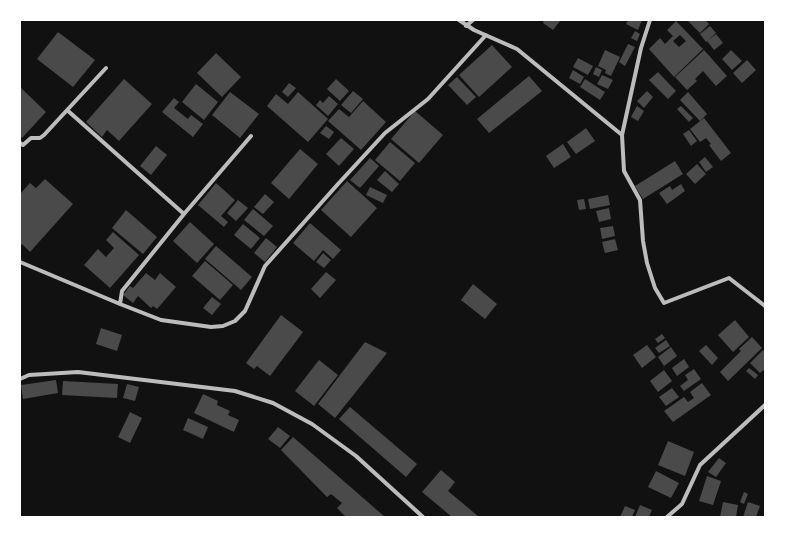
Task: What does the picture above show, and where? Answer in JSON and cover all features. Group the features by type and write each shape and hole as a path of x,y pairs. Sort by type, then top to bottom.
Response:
{"street":[{"path":"459,20 466,26 517,49 622,135"},
{"path":"466,26 473,20"},
{"path":"650,20 641,48 622,135 624,171 640,200 643,240 647,263 655,288 664,303 728,278 765,306"},
{"path":"20,262 161,320 211,327 223,326 235,321 245,311 265,266 270,260 385,133 428,99 486,35"},
{"path":"20,143 23,145 31,138 40,138 106,68"},
{"path":"67,110 184,214"},
{"path":"120,304 122,291 184,214 251,136"},
{"path":"20,379 29,375 78,372 235,391 273,403 312,424 356,456 423,517"},
{"path":"667,517 682,504 700,465 765,405"}],"building":[{"path":"544,20 560,21 553,30 543,23"},
{"path":"628,20 642,20 638,30 626,24"},
{"path":"687,20 705,20 709,24 700,33"},
{"path":"676,21 703,49 674,77 649,49 660,38 665,44 673,36 667,30","holes":["680,35 686,41 679,47 673,41"]},
{"path":"710,26 716,33 706,42 700,34"},
{"path":"635,31 640,34 637,41 631,38"},
{"path":"58,32 95,60 73,87 37,59"},
{"path":"716,34 723,43 714,50 707,41"},
{"path":"628,44 635,47 625,66 619,62"},
{"path":"492,45 512,67 479,97 459,75"},
{"path":"605,50 620,57 611,76 605,73 606,70 598,66"},
{"path":"704,50 727,76 716,86 703,71 695,79 697,81 687,90 675,77"},
{"path":"731,50 742,61 732,70 722,59"},
{"path":"216,53 241,77 222,97 197,73"},
{"path":"578,58 593,66 588,75 573,67"},
{"path":"747,60 756,70 742,83 733,73"},
{"path":"596,67 602,70 599,77 593,74"},
{"path":"573,70 584,77 580,84 569,78"},
{"path":"658,72 676,91 668,99 649,80"},
{"path":"602,75 613,80 608,89 597,84"},
{"path":"529,76 542,91 489,133 477,119"},
{"path":"457,77 476,97 467,105 448,85"},
{"path":"124,79 152,104 119,141 107,130 102,137 86,122"},
{"path":"336,79 349,91 340,101 327,89"},
{"path":"585,79 605,92 600,100 580,87"},
{"path":"289,83 296,88 288,97 282,92"},
{"path":"196,84 218,102 204,120 182,102"},
{"path":"20,87 46,112 22,138 20,136"},
{"path":"353,91 363,99 351,113 341,105"},
{"path":"647,91 653,97 644,108 637,101"},
{"path":"230,92 259,114 240,138 212,115"},
{"path":"298,92 328,119 308,142 267,106 276,94 288,104"},
{"path":"688,92 707,114 700,121 680,100"},
{"path":"329,96 338,104 328,116 316,105 320,100 323,103"},
{"path":"174,98 179,102 174,108 188,119 191,115 203,124 193,137 162,112"},
{"path":"363,101 386,122 361,150 328,121 339,109 349,117"},
{"path":"637,106 644,111 638,121 631,117"},
{"path":"681,106 693,118 689,122 677,109"},
{"path":"415,111 443,135 419,163 391,139"},
{"path":"704,118 731,153 721,161 709,145 711,144 706,138 700,142 690,129"},
{"path":"326,126 334,132 329,139 320,133"},
{"path":"586,128 595,141 576,154 567,142"},
{"path":"689,130 697,141 691,146 683,134"},
{"path":"341,138 354,149 339,166 326,154"},
{"path":"390,142 415,163 400,181 375,160"},
{"path":"563,144 571,157 554,168 546,156"},
{"path":"156,146 167,155 151,175 140,166"},
{"path":"300,149 318,164 289,199 271,183"},
{"path":"705,157 713,167 706,172 699,162"},
{"path":"370,158 379,166 360,188 350,180"},
{"path":"675,161 683,174 643,199 635,186"},
{"path":"697,164 706,174 695,184 686,174"},
{"path":"385,171 399,184 392,192 377,180"},
{"path":"45,179 73,204 30,252 22,244 20,247 20,194 30,183 36,188"},
{"path":"347,181 377,208 351,237 321,210"},
{"path":"216,183 235,200 221,216 228,222 224,227 198,205"},
{"path":"681,184 685,191 667,204 659,193 670,186 672,190"},
{"path":"370,187 387,195 383,203 366,195"},
{"path":"265,194 274,202 263,214 254,207"},
{"path":"608,195 610,205 590,209 588,199"},
{"path":"584,199 586,209 579,210 577,200"},
{"path":"238,200 248,208 236,221 227,213"},
{"path":"609,208 611,219 599,222 596,211"},
{"path":"253,209 273,226 264,236 244,220"},
{"path":"126,210 157,237 143,254 112,228"},
{"path":"190,222 214,244 197,263 173,241"},
{"path":"310,223 341,250 333,259 323,250 314,261 293,243"},
{"path":"243,224 260,238 251,249 234,235"},
{"path":"613,226 615,236 602,239 600,228"},
{"path":"113,232 139,255 110,288 84,265 98,249 106,257 114,248 106,240"},
{"path":"266,238 277,247 265,262 254,253"},
{"path":"615,239 618,250 605,253 602,242"},
{"path":"216,246 252,277 241,290 205,259"},
{"path":"323,253 331,260 324,268 316,262"},
{"path":"205,261 233,285 220,300 192,276"},
{"path":"326,272 336,280 320,298 311,289"},
{"path":"146,273 155,280 160,273 176,287 157,309 153,306 151,308 138,296 133,303 123,295 130,286 133,288"},
{"path":"473,284 497,304 485,319 461,300"},
{"path":"212,297 221,304 212,315 203,308"},
{"path":"281,315 303,332 270,376 257,366 254,369 246,363"},
{"path":"735,320 749,337 733,352 718,335"},
{"path":"101,328 122,335 117,351 96,344"},
{"path":"662,334 665,338 658,343 655,339"},
{"path":"752,337 762,348 728,381 720,372 741,351 739,349"},
{"path":"666,340 670,346 659,353 655,348"},
{"path":"365,342 387,353 335,418 318,404"},
{"path":"647,345 656,357 642,368 633,355"},
{"path":"706,345 718,358 712,365 699,351"},
{"path":"671,347 677,356 664,366 658,357"},
{"path":"763,350 765,352 765,369 760,373 750,363"},
{"path":"684,359 689,367 677,376 672,368"},
{"path":"319,360 338,375 314,406 295,391"},
{"path":"749,368 758,375 755,379 746,371"},
{"path":"694,369 701,379 684,391 680,386 688,380 685,375"},
{"path":"664,370 672,381 658,392 650,381"},
{"path":"56,380 58,393 23,399 21,385"},
{"path":"63,381 118,384 117,398 62,395"},
{"path":"702,383 711,395 673,422 664,411 684,397 688,402 694,398 690,392"},
{"path":"127,384 139,387 135,401 123,398"},
{"path":"672,388 679,397 666,406 659,397"},
{"path":"203,394 218,401 217,405 230,411 228,415 239,420 234,432 194,413"},
{"path":"350,407 417,464 406,477 339,419"},
{"path":"130,412 142,418 130,443 118,437"},
{"path":"188,418 208,427 203,439 183,430"},
{"path":"278,427 290,436 280,448 268,439"},
{"path":"293,437 385,517 346,517 337,508 342,503 331,494 327,497 281,450"},
{"path":"668,441 694,452 685,476 658,465"},
{"path":"719,458 726,463 716,477 708,472"},
{"path":"441,470 455,482 448,491 479,517 452,517 422,492"},
{"path":"656,471 679,483 671,498 648,487"},
{"path":"707,476 721,481 713,505 699,501"},
{"path":"744,492 748,494 744,504 740,502"},
{"path":"723,502 738,505 736,517 720,517"},
{"path":"748,502 760,506 756,517 743,517"},
{"path":"640,505 652,510 649,517 635,517"},
{"path":"625,506 635,510 632,517 620,517"}]}
